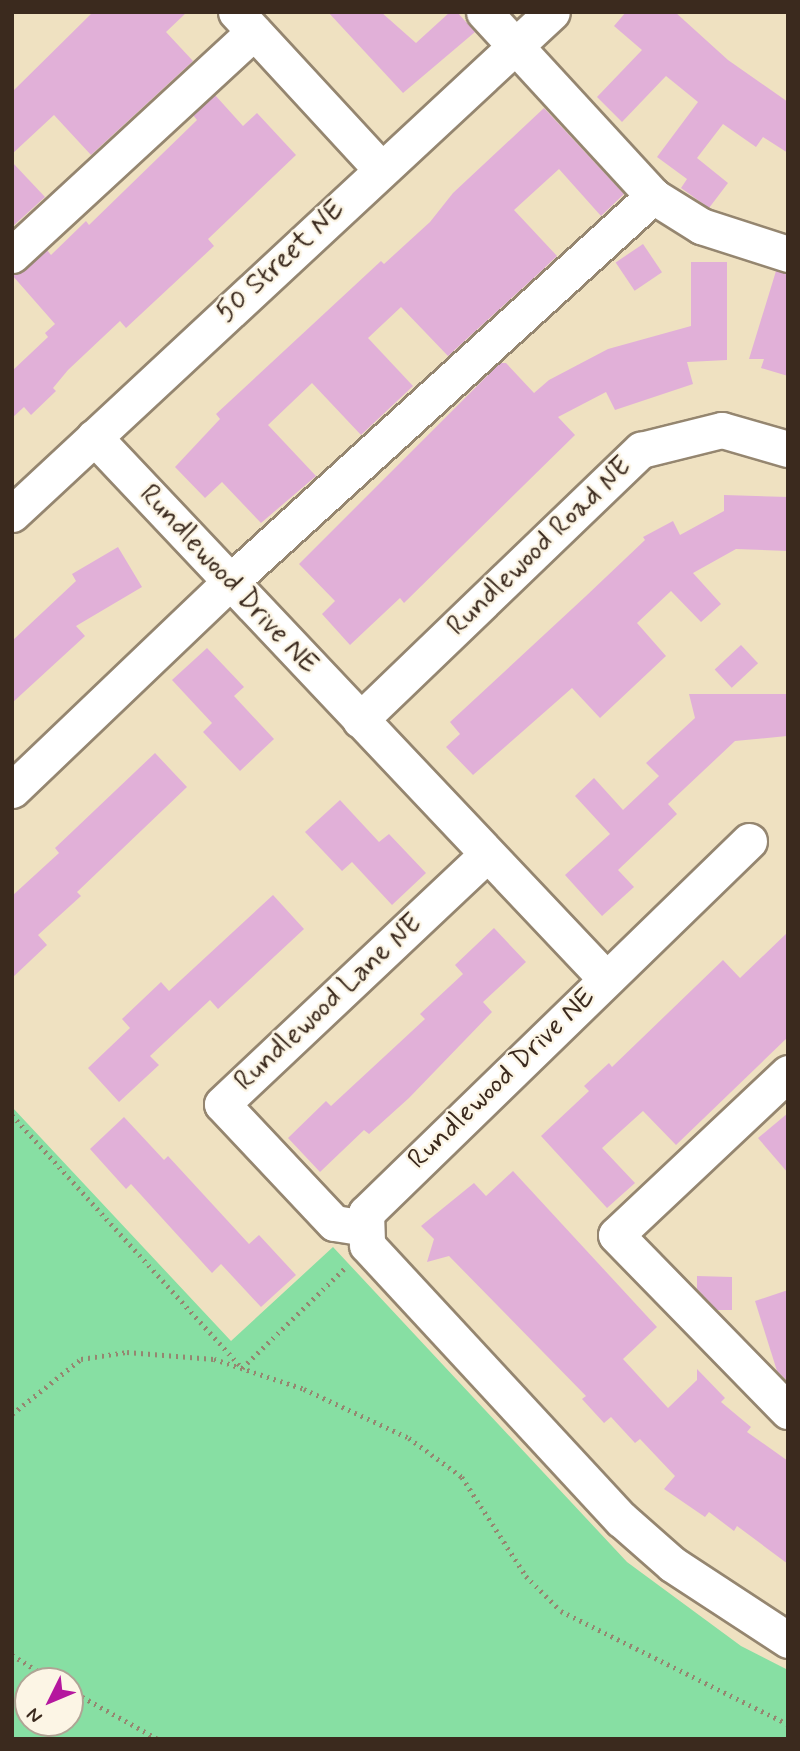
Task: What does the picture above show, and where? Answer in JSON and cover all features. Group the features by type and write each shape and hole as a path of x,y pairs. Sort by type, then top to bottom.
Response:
{"street":[{"path":"484,12 653,196 701,226 788,254"},
{"name":"50 Street NE","path":"12,514 380,168 552,12"},
{"path":"12,255 245,22 380,168"},
{"path":"12,790 230,582 653,196"},
{"name":"Rundlewood Road NE","path":"360,720 641,450 722,430 788,449"},
{"name":"Rundlewood Drive NE","path":"94,437 606,978 366,1213 367,1237"},
{"path":"606,978 749,841"},
{"name":"Rundlewood Lane NE","path":"367,1237 334,1223 222,1104 487,854"},
{"path":"788,1073 616,1235 788,1411"},
{"path":"367,1237 621,1519 672,1564 788,1640"}],"path":[{"path":"12,1115 242,1368"},
{"path":"242,1368 367,1237"},
{"path":"12,1414 81,1359 127,1352 214,1359 304,1389 409,1438 462,1477 526,1576 561,1611 788,1724"},
{"path":"12,1655 31,1667"},
{"path":"84,1698 158,1739"}],"green space":[{"path":"12,1107 231,1341 333,1247 627,1562 741,1646 788,1670 788,1739 12,1739"}],"building":[{"path":"93,12 187,12 166,32 193,61 91,155 54,115 12,154 12,92"},
{"path":"328,12 381,12 416,43 450,12 457,12 475,32 403,93"},
{"path":"626,12 675,12 728,60 788,102 788,153 763,137 756,147 723,124 697,158 728,183 709,208 681,188 687,179 657,157 698,102 666,76 622,122 597,97 642,50 614,26"},
{"path":"215,95 243,126 257,113 296,155 208,239 214,246 126,328 120,321 68,370 53,388 56,391 31,415 24,407 12,418 12,371 48,337 45,333 55,324 12,275 25,270 47,250 51,255 86,221 89,225 197,120 193,115"},
{"path":"544,108 624,194 601,216 559,169 514,210 557,256 538,274 448,356 401,307 368,338 413,386 361,435 312,383 268,425 316,476 261,523 222,482 205,498 175,467 220,419 216,414 381,261 384,264 430,222 453,193"},
{"path":"12,162 45,197 12,227"},
{"path":"643,244 662,272 635,291 616,262"},
{"path":"691,262 727,262 727,360 687,362 693,384 615,410 606,392 558,417 575,435 404,603 400,598 350,645 322,614 335,601 299,564 500,363 506,363 534,393 549,380 608,349 691,326"},
{"path":"776,271 788,274 788,376 761,368 764,359 749,359"},
{"path":"724,495 788,497 788,551 736,549 693,573 721,604 701,622 671,591 637,623 666,656 600,718 572,688 473,775 446,747 460,734 450,722 645,540 643,537 673,521 680,535 724,511"},
{"path":"118,547 142,587 76,626 85,636 12,703 12,641 76,581 72,574"},
{"path":"741,645 758,663 732,688 715,670"},
{"path":"207,648 244,687 234,696 274,739 240,771 203,732 212,723 172,680"},
{"path":"689,694 787,694 787,736 735,741 668,804 677,814 618,870 634,887 602,916 565,875 610,834 575,796 594,778 623,810 659,776 646,763 695,718"},
{"path":"155,753 187,787 77,892 81,896 38,935 47,945 12,978 12,896 59,853 55,848"},
{"path":"340,800 379,842 389,834 426,873 392,905 352,862 342,871 305,832"},
{"path":"273,895 304,929 218,1009 210,1000 150,1056 159,1065 119,1102 88,1068 130,1028 122,1019 161,982 169,991"},
{"path":"494,928 526,962 483,1002 492,1012 409,1098 369,1134 364,1130 320,1172 288,1138 326,1101 331,1106 425,1019 420,1014 463,974 455,965"},
{"path":"788,932 788,1037 676,1145 643,1111 602,1148 635,1183 607,1208 541,1136 589,1091 584,1086 609,1063 612,1067 723,960 740,978"},
{"path":"788,1113 788,1173 758,1138"},
{"path":"124,1117 164,1160 168,1156 249,1244 259,1235 296,1275 261,1307 221,1264 212,1273 131,1184 126,1189 90,1149"},
{"path":"513,1171 657,1327 623,1359 668,1408 697,1380 697,1369 725,1398 721,1402 751,1427 747,1432 788,1461 788,1564 737,1526 734,1531 709,1512 705,1517 664,1489 675,1476 640,1439 635,1443 611,1417 604,1423 582,1399 586,1396 449,1256 427,1262 434,1239 421,1226 474,1183 486,1196"},
{"path":"697,1276 732,1277 732,1310 717,1310 697,1289"},
{"path":"788,1290 788,1382 777,1371 755,1301"}]}
